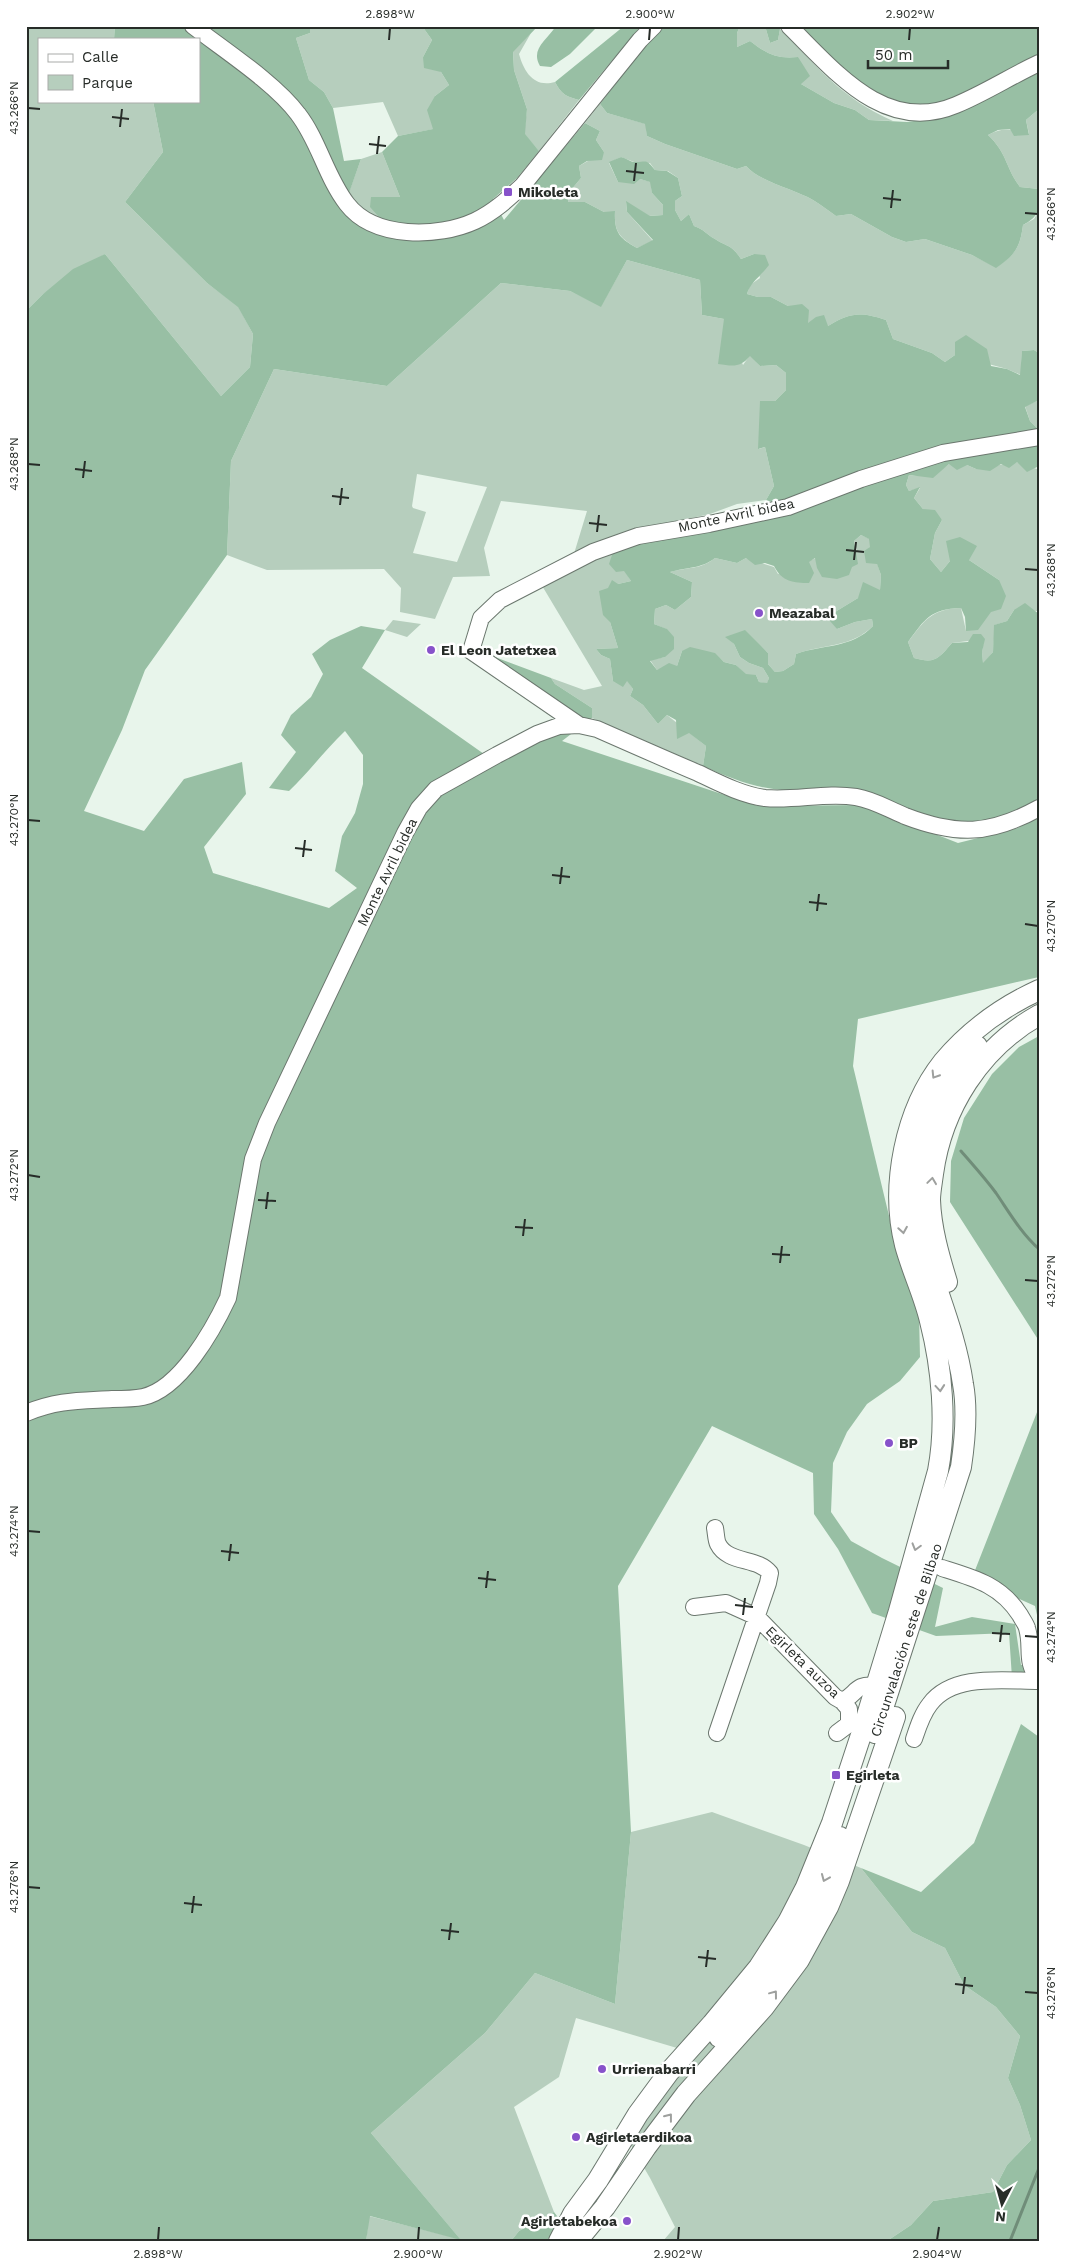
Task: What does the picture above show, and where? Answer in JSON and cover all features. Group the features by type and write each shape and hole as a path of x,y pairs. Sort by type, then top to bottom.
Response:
{"main road":[{"path":"559,2241 573,2214 598,2180 638,2114 669,2072 759,1967 788,1922 806,1887 832,1822 899,1611 938,1471 942,1448 941,1398 935,1347 930,1320 905,1244 899,1202 901,1164 906,1143 924,1093 943,1062 977,1027 1014,1002 1039,990"},
{"name":"Circunvalación este de Bilbao","path":"559,2241 594,2200 670,2092 764,1983 808,1915 831,1864 951,1500 961,1467 964,1446 965,1397 962,1375 954,1343 927,1262 918,1222 916,1197 923,1150 936,1109 959,1065 993,1031 1014,1014 1039,1001"},
{"name":"Circunvalación este de Bilbao","path":"577,2241 605,2207 646,2147 686,2094 764,2007 799,1960 819,1924 850,1853 965,1500 973,1469 979,1416 972,1361 934,1232 930,1199 935,1160 944,1129 966,1082 980,1063 1009,1035 1039,1015"}],"street":[{"path":"193,26 280,94 298,113 335,187 348,206 366,220 378,225 417,232 461,227 487,215 512,196 523,185 640,40 654,26"},
{"path":"789,26 844,80 881,104 903,112 918,114 938,111 955,105 1039,63"},
{"name":"Monte Avril bidea","path":"579,725 472,651 481,618 500,600 593,552 638,536 709,524 788,507 861,479 943,453 1039,437"},
{"name":"Monte Avril bidea","path":"26,1413 47,1404 68,1401 142,1398 164,1387 189,1362 218,1318 228,1298 253,1158 267,1123 405,832 418,808 436,789 537,734 559,726 579,725 598,729 737,790 766,798 835,795 855,797 873,801 904,816 933,825 961,830 991,828 1014,822 1039,808"},
{"name":"Egirleta auzoa","path":"715,1528 719,1545 729,1555 765,1566 770,1573 717,1733"},
{"path":"942,1568 997,1589 1016,1609 1027,1628 1030,1669 1039,1681"},
{"name":"Egirleta auzoa","path":"694,1607 726,1603 757,1617 835,1698 842,1700 848,1698 852,1692 862,1686 876,1686"},
{"path":"914,1739 929,1705 947,1689 972,1683 1039,1681"},
{"path":"842,1700 849,1709 844,1731"}],"green space":[{"path":"26,26 115,26 114,38 38,38 38,102 153,102 163,152 125,202 207,283 238,306 253,334 250,367 221,396 105,254 42,295 26,311"},
{"path":"115,26 310,26 310,33 296,38 309,80 324,92 333,108 344,161 361,159 349,193 360,209 379,217 370,207 371,197 400,197 382,152 398,136 433,129 427,110 435,96 449,85 441,72 424,68 423,57 432,40 422,26 538,26 513,52 514,70 527,109 525,134 539,151 517,178 493,199 504,220 585,123 600,131 596,140 604,152 602,160 587,161 579,166 581,178 571,190 568,202 585,202 604,212 615,211 615,224 619,234 637,248 653,240 627,212 626,201 650,216 663,215 663,205 652,193 650,182 640,179 634,184 618,182 609,162 621,157 633,162 647,162 655,170 667,171 678,178 682,196 675,201 675,210 681,221 689,214 694,226 732,248 741,259 754,254 765,255 769,265 753,283 747,294 758,297 771,297 788,306 802,304 809,310 808,323 816,317 824,315 828,326 850,316 877,317 886,320 893,339 932,353 945,362 955,355 955,342 966,335 987,349 991,366 1007,369 1020,375 1022,351 1034,350 1039,353 1039,402 1037,401 1025,407 1030,421 1039,430 790,501 775,503 766,500 774,486 765,447 758,449 760,401 775,401 786,390 786,373 776,365 760,366 750,356 743,363 736,365 718,364 724,319 702,315 700,280 627,260 601,307 570,291 501,283 387,386 274,369 231,461 227,555 145,670 122,730 84,811 144,831 184,779 242,762 246,794 204,847 213,873 329,908 357,888 335,871 342,836 355,813 363,784 363,755 345,731 289,791 269,788 296,752 281,735 291,715 311,697 323,674 312,654 330,640 361,626 385,630 362,668 484,754 577,718 487,654 551,678 555,684 592,708 592,718 562,741 758,806 861,805 958,843 1018,828 1039,816 1039,977 858,1019 853,1066 896,1245 919,1313 920,1357 900,1381 867,1404 847,1432 833,1463 831,1512 851,1541 943,1588 935,1627 972,1617 1015,1624 1021,1665 1039,1665 1039,1678 1012,1678 1009,1633 936,1636 872,1613 838,1549 814,1514 813,1473 712,1426 618,1586 631,1832 615,2004 535,1973 485,2033 371,2133 461,2240 370,2216 366,2241 26,2241 26,311 73,269 105,254 221,396 250,367 253,334 238,307 207,283 125,202 163,152 153,102 200,102 200,38 114,38"},
{"path":"310,26 422,26 432,40 423,57 441,72 449,85 435,96 434,129 398,136 383,102 333,108 324,92 309,80 296,38 310,33"},
{"path":"556,26 598,26 570,54 551,67 540,66 537,60 538,50"},
{"path":"624,26 641,26 579,100 562,92 555,82"},
{"path":"665,26 740,26 737,33 737,47 750,41 772,55 798,57 810,76 801,84 834,103 855,110 869,120 907,122 928,119 1039,70 1039,109 1026,120 1029,135 1014,136 1010,129 998,130 988,135 999,148 1020,187 1039,189 1038,211 1033,218 1023,225 1016,250 996,268 972,255 925,239 906,242 892,237 851,214 836,216 813,200 760,177 746,166 737,169 665,144 647,136 645,124 607,113 600,104 644,47"},
{"path":"740,26 765,26 770,43 778,40 780,29 819,69 845,92 875,112 893,121 869,120 855,110 834,103 801,84 798,57 772,55 750,41 737,47 737,33"},
{"path":"765,26 778,26 780,29 778,40 770,43"},
{"path":"800,26 1039,26 1039,56 946,101 926,107 893,104 851,79"},
{"path":"531,33 519,54 527,72 536,81 541,83 555,82 565,94 579,100 539,151 524,134 527,109 514,70 513,51"},
{"path":"600,104 607,113 646,124 647,136 737,169 746,166 760,177 813,200 836,216 851,214 892,237 906,242 925,239 972,255 996,267 1008,259 1016,250 1023,225 1034,219 1039,211 1039,353 1034,350 1022,351 1021,375 1007,369 955,355 945,362 932,353 893,339 886,320 877,317 856,315 843,318 828,326 808,324 788,306 771,297 758,297 747,294 750,285 760,278 754,254 741,259 732,248 694,226 689,214 681,221 675,210 675,201 682,196 678,178 668,171 655,170 650,163 634,162 621,157 609,163 618,182 640,179 651,182 652,193 663,205 663,215 649,216 626,202 627,212 653,241 637,248 619,234 615,212 604,212 585,202 568,202 571,190 581,178 579,166 604,152 596,140 600,131 585,123"},
{"path":"1039,109 1039,189 1020,187 999,148 988,135 1008,130 1029,134 1026,120"},
{"path":"382,152 400,197 380,218 360,209 349,192 361,159"},
{"path":"627,260 700,280 702,315 724,319 743,365 750,355 760,366 776,365 786,373 786,390 775,401 761,401 759,449 765,447 774,486 766,500 737,504 710,514 627,532 573,557 587,511 501,501 484,548 490,576 453,577 435,619 400,612 401,588 384,569 267,570 227,555 231,461 274,369 387,386 501,283 570,291 601,306","holes":["417,474 487,487 457,562 413,553 426,512 412,506"]},
{"path":"1037,401 1039,402 1039,430 1030,421 1025,406"},
{"path":"1039,442 1039,466 1027,472 1017,462 1009,468 1001,464 990,471 976,469 967,465 957,470 949,464 933,478 909,475 906,485 909,491 920,487 914,498 923,509 935,510 942,520 935,533 930,559 941,572 950,561 946,541 960,537 977,546 969,560 999,580 1006,596 1001,609 991,612 978,630 966,631 965,617 961,608 942,610 929,617 908,642 914,658 921,660 936,659 952,643 968,642 973,634 981,634 985,639 982,652 983,663 993,652 994,625 1007,621 1014,610 1025,603 1039,614 1039,803 1004,821 959,824 792,791 757,786 714,771 703,766 706,746 689,733 677,739 676,720 667,715 658,724 643,705 630,696 633,689 627,681 623,687 613,681 610,659 601,655 596,649 618,648 610,622 603,615 599,591 608,588 612,580 618,584 631,581 624,571 616,572 609,564 613,552 633,543 908,467","holes":["861,535 869,539 870,547 864,551 866,563 877,564 881,575 880,590 863,582 858,598 835,612 830,621 837,629 855,622 872,619 873,626 855,639 796,654 794,664 783,671 775,672 768,664 768,653 745,630 725,637 734,644 740,657 749,663 763,668 769,678 767,683 759,682 756,675 746,674 736,665 724,662 715,653 690,647 682,651 677,666 669,663 657,670 650,661 665,657 674,649 674,637 667,629 654,624 655,609 666,605 675,610 691,597 692,582 670,572 699,566 715,558 737,563 746,558 755,565 765,563 774,566 781,575 789,580 798,583 809,583 814,573 809,562 815,558 817,568 822,577 837,579 849,575 852,567 858,564 854,541"]},
{"path":"1017,462 1037,469 1039,466 1039,614 1037,611 1014,610 1007,621 995,625 993,652 983,664 984,639 952,643 936,659 921,660 914,658 908,642 924,622 936,613 961,608 966,631 999,580 969,560 950,561 941,572 930,559 935,533 942,520 923,509 914,498 920,488 909,491 906,485 909,475 930,474 949,464 967,465 976,469"},
{"path":"861,535 870,539 866,563 877,563 881,575 880,591 858,598 835,612 837,629 855,622 872,619 873,626 864,633 846,642 796,654 794,664 783,671 775,672 768,664 768,653 757,643 726,637 734,644 740,657 749,663 763,668 769,678 767,684 759,682 756,675 746,675 736,665 724,662 714,653 682,651 677,666 657,670 650,660 665,657 666,629 654,624 655,609 666,605 675,610 691,597 692,582 670,572 704,565 715,558 737,563 746,558 774,567 778,574 816,558 857,550 854,541"},
{"path":"613,552 631,581 618,584 610,622 618,648 596,649 601,655 610,659 613,681 627,680 633,689 630,696 643,705 658,724 667,715 706,746 703,766 592,718 592,708 555,684 551,678 584,690 602,686 541,584 599,556"},
{"path":"393,620 421,624 407,637 385,630"},
{"path":"1039,1036 1039,1341 950,1202 951,1161 964,1118 992,1074 1019,1047"},
{"path":"1039,1407 1039,1624 1035,1606 972,1578"},
{"path":"1021,1724 1039,1737 1039,2241 887,2241 911,2225 933,2201 993,2192 1007,2165 1031,2140 1020,2105 1008,2078 1020,2036 996,2007 964,1985 945,1948 912,1932 861,1868 921,1892 974,1843"},
{"path":"712,1812 861,1868 912,1932 945,1948 964,1985 996,2007 1020,2036 1008,2078 1020,2105 1031,2140 1007,2165 993,2192 933,2201 911,2225 887,2241 663,2241 675,2227 650,2178 619,2125 677,2048 576,2018 559,2077 514,2107 554,2212 519,2231 511,2241 366,2241 369,2216 460,2239 371,2133 485,2033 535,1973 615,2004 631,1832"},
{"path":"554,2212 563,2224 546,2241 511,2241 519,2231"}],"waterway":[{"path":"961,1151 992,1187 1021,1229 1039,1249"},
{"path":"1010,2241 1039,2168"}],"place":[{"name":"Mikoleta","path":"508,192"},
{"name":"Meazabal","path":"759,613"},
{"name":"El Leon Jatetxea","path":"431,650"},
{"name":"BP","path":"889,1443"},
{"name":"Egirleta","path":"836,1775"},
{"name":"Urrienabarri","path":"602,2069"},
{"name":"Agirletaerdikoa","path":"576,2137"},
{"name":"Agirletabekoa","path":"627,2221"}]}
